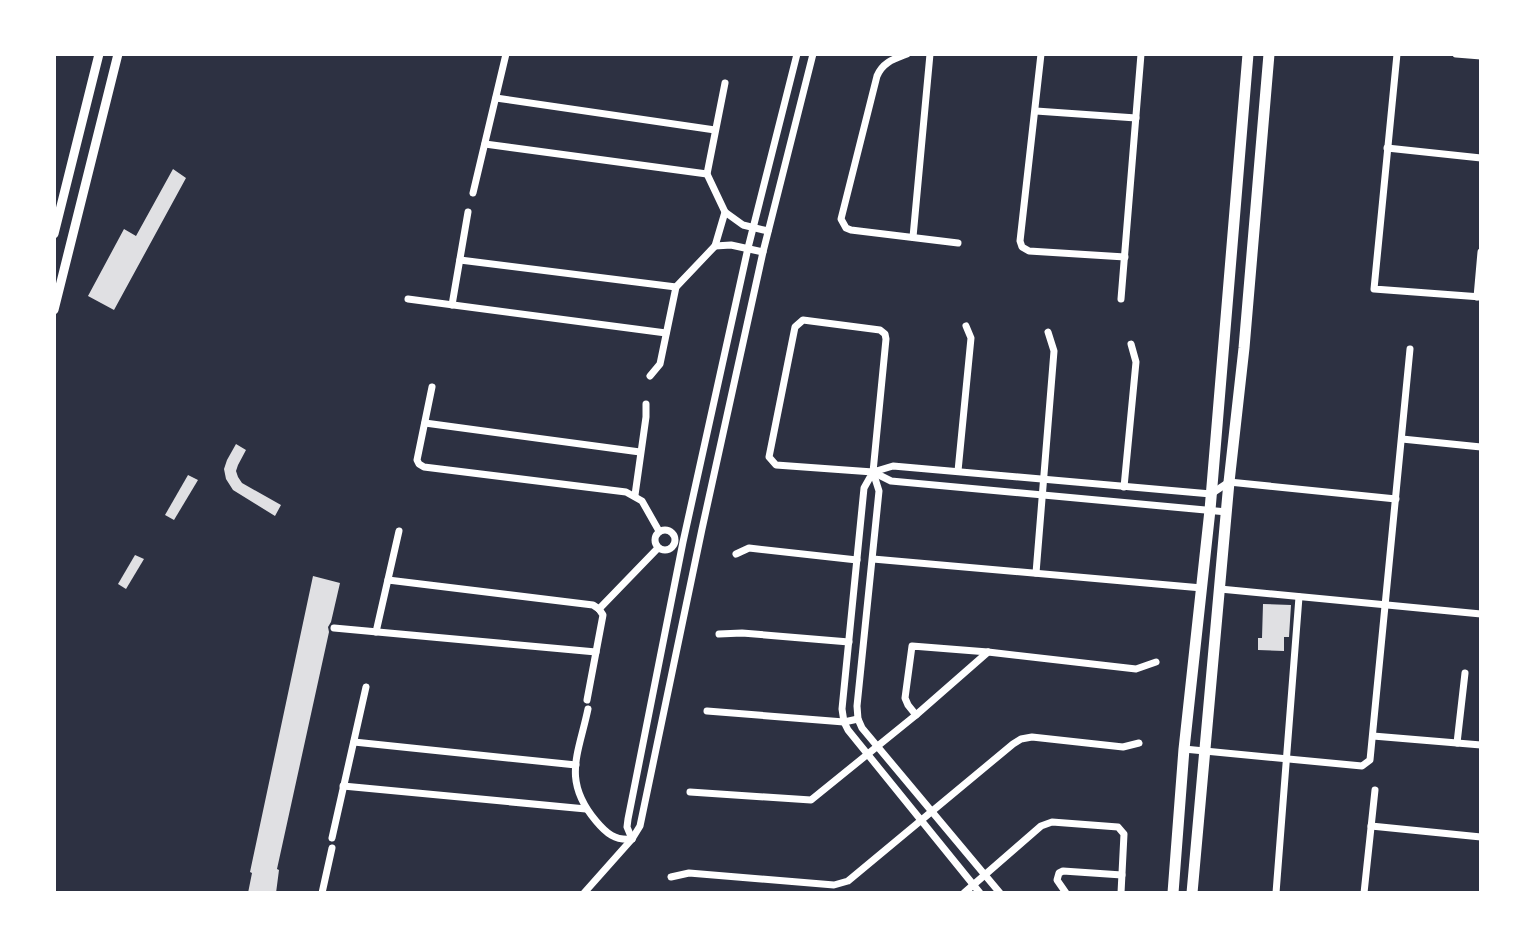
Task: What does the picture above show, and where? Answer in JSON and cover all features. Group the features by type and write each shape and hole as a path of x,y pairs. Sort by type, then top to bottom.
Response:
{"main road":[{"path":"1173,893 1184,749 1210,510 1248,54"},
{"path":"1192,893 1269,54"},
{"path":"1223,347 1244,348"}],"street":[{"path":"54,234 99,54"},
{"path":"54,310 118,54"},
{"path":"473,193 506,54"},
{"path":"632,839 627,827 628,819 679,541 797,54"},
{"path":"584,893 640,826 763,252 813,54"},
{"path":"907,54 880,68 841,219 851,230 958,243"},
{"path":"913,237 930,54"},
{"path":"1041,54 1020,241 1022,247 1029,251 1125,257"},
{"path":"1121,299 1141,54"},
{"path":"1397,54 1374,289 1479,297 1481,252"},
{"path":"1456,54 1481,56"},
{"path":"725,83 707,174 725,212 743,225 768,231"},
{"path":"496,98 715,130"},
{"path":"1036,111 1136,118"},
{"path":"485,144 707,174"},
{"path":"1387,148 1481,158"},
{"path":"452,305 468,212"},
{"path":"650,376 660,364 676,287 715,246 725,212"},
{"path":"715,246 731,245 763,252"},
{"path":"460,260 676,287"},
{"path":"408,299 666,333"},
{"path":"1000,893 862,728 858,719 879,491 873,472 885,334 880,330 803,320 798,322 769,457 776,465 873,472 893,466 1211,494 1229,482 1396,499"},
{"path":"958,471 971,338 966,326"},
{"path":"1036,573 1054,351 1048,332"},
{"path":"1124,487 1136,362 1131,344"},
{"path":"1184,749 1362,766 1370,760 1410,349"},
{"path":"432,387 417,460 419,464 626,492 642,501 659,531"},
{"path":"635,495 646,404"},
{"path":"425,423 640,452"},
{"path":"1402,439 1481,447"},
{"path":"873,472 891,481 1228,513"},
{"path":"873,472 864,488 842,709 844,722 980,893"},
{"path":"679,541 669,549 661,550 654,537 666,529 679,541 699,545"},
{"path":"376,632 399,531"},
{"path":"599,609 658,548"},
{"path":"736,554 749,548 857,560"},
{"path":"873,559 1202,588"},
{"path":"388,580 593,605 599,609 603,615 574,779 577,793 586,809 609,835 623,840 632,839"},
{"path":"1220,589 1481,614"},
{"path":"1276,893 1299,597"},
{"path":"334,628 596,652"},
{"path":"719,634 742,633 849,642"},
{"path":"916,715 905,698 912,646 1136,669 1156,662"},
{"path":"690,792 811,800 988,652"},
{"path":"1457,743 1465,673"},
{"path":"332,838 366,687"},
{"path":"707,711 844,722 858,719"},
{"path":"1373,736 1481,745"},
{"path":"671,877 689,873 841,884 1021,739 1032,737 1123,747 1139,743"},
{"path":"354,742 576,765"},
{"path":"343,786 586,809"},
{"path":"1364,893 1375,790"},
{"path":"964,893 1041,826 1052,822 1118,827 1121,830 1124,834 1121,893"},
{"path":"1371,826 1481,837"},
{"path":"322,893 332,848"},
{"path":"1066,893 1057,880 1063,871 1122,875"},
{"path":"774,893 776,881"}],"building":[{"path":"173,169 186,178 114,310 88,296 124,229 136,236"},
{"path":"236,444 246,450 236,471 238,477 242,483 281,505 275,516 233,490 226,479 224,469"},
{"path":"188,475 198,480 174,520 165,515"},
{"path":"135,555 144,559 126,589 118,584"},
{"path":"313,576 340,583 277,869 276,893 248,893 250,872"},
{"path":"1263,604 1291,605 1289,637 1284,637 1284,651 1258,650 1258,638 1262,638"}]}
